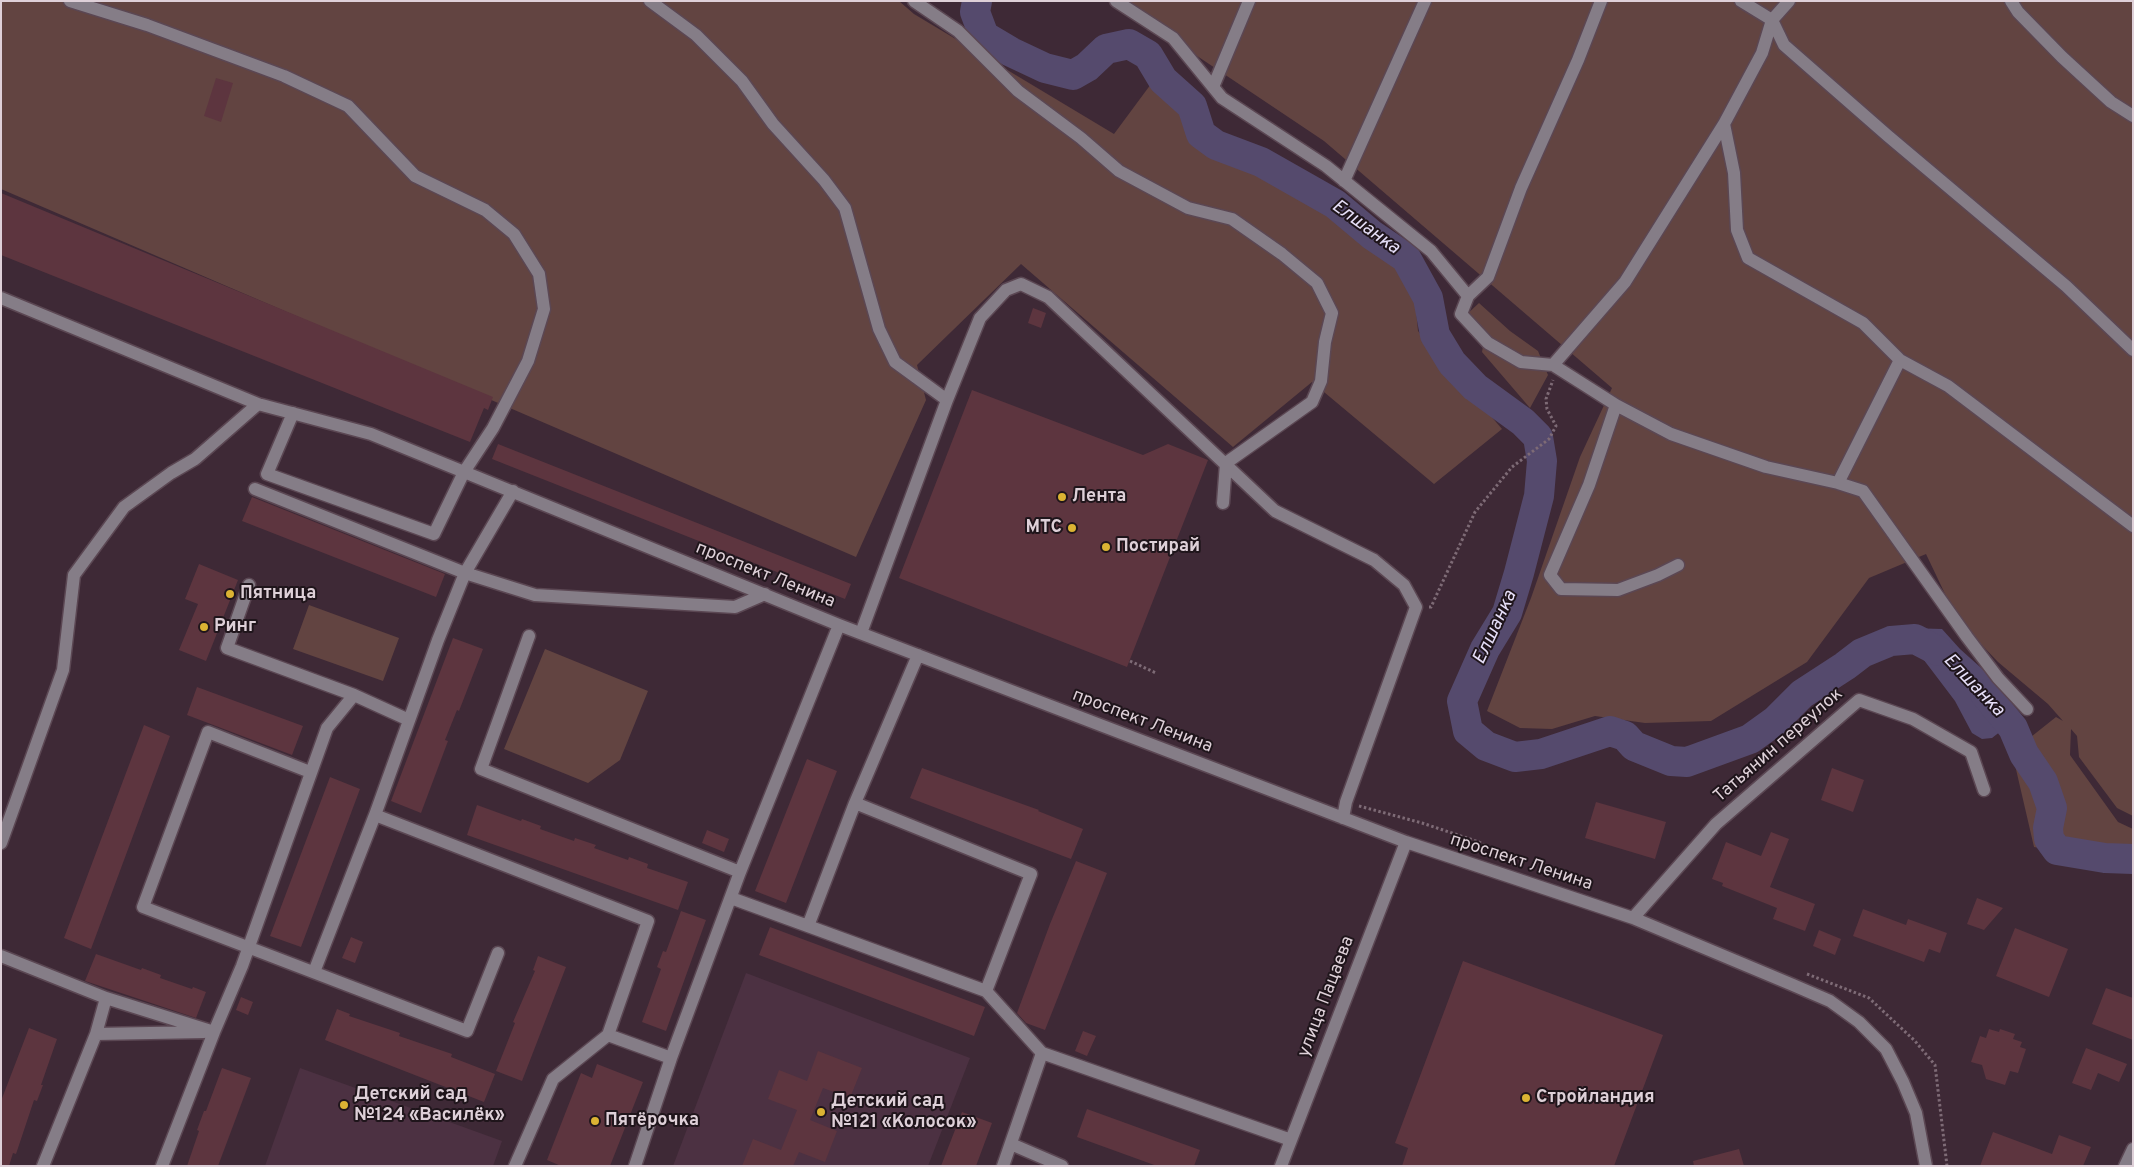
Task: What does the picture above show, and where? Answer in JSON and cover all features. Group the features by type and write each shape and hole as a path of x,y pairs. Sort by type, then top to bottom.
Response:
{"street":[{"path":"70,1 147,25 266,69 348,106 415,176 485,210 514,234 539,274 544,309 528,361 493,428 464,472 434,534 267,474 293,413"},
{"path":"650,1 696,35 742,81 773,124 845,208 879,329 895,362 947,400"},
{"path":"914,1 958,31 1018,91 1081,138 1119,171 1188,208 1232,219 1282,254 1317,283 1332,313 1325,342 1321,381 1312,402 1226,462"},
{"path":"1116,1 1173,38 1222,98 1326,166 1431,252 1468,296"},
{"path":"1213,87 1249,1"},
{"path":"1344,180 1425,1"},
{"path":"1601,1 1578,60 1521,188 1488,277 1468,296 1461,314 1488,343 1521,362 1556,366 1616,406 1670,434 1766,467 1863,490 1967,637 1998,678 2027,710"},
{"path":"1741,1 1772,20 1784,45 1909,154 2066,286 2133,350"},
{"path":"1556,366 1625,282 1724,124 1762,53 1772,20 1789,1"},
{"path":"2011,1 2018,12 2062,57 2111,102 2133,116"},
{"path":"1724,124 1734,173 1736,230 1748,258 1863,323 1900,360 1948,386 2133,526"},
{"path":"861,633 947,400 980,318 1006,290 1021,284 1048,297 1226,462 1275,511 1374,560 1404,585 1416,607 1346,802 1344,818"},
{"name":"проспект Ленина","path":"1,298 258,404 372,434 839,625 1406,842 1633,918 1830,1001 1859,1022 1886,1049 1903,1082 1916,1114 1926,1166"},
{"path":"1838,483 1900,360"},
{"path":"1,843 63,670 74,575 124,507 195,458 258,404"},
{"path":"1616,406 1589,485 1550,575 1561,589 1618,590 1658,575 1678,565"},
{"path":"1223,502 1226,462"},
{"path":"255,489 465,573 535,595 735,607 765,594"},
{"path":"314,972 465,573 513,491"},
{"path":"248,586 227,648 354,695 409,720"},
{"path":"635,1166 671,1058 740,872 839,625"},
{"path":"529,636 481,769 740,872"},
{"path":"808,926 855,802 918,655"},
{"path":"162,1166 242,966 327,728 354,695"},
{"name":"Татьянин переулок","path":"1633,918 1716,824 1859,700 1913,719 1971,752 1984,790"},
{"path":"310,772 208,732 142,906 467,1031 498,953"},
{"path":"855,802 1031,874 986,991"},
{"path":"375,815 648,921 608,1035 553,1079 515,1166"},
{"name":"улица Пацаева","path":"1281,1166 1406,842"},
{"path":"731,898 986,991 1042,1053 1291,1140"},
{"path":"1,956 106,998 214,1032"},
{"path":"43,1166 96,1034 106,998"},
{"path":"96,1034 214,1032"},
{"path":"608,1035 671,1058"},
{"path":"1002,1166 1042,1053"},
{"path":"1011,1144 1062,1166"},
{"path":"2125,1166 2133,1149"}],"path":[{"path":"1416,607 1431,607 1475,512 1512,467 1549,439 1556,426 1547,409 1546,399 1552,382 1558,374 1556,366"},
{"path":"1130,661 1156,673"}],"shaded area":[{"path":"1,1 899,1 914,14 1114,134 1151,84 1413,278 1418,331 1502,429 1434,484 1312,382 1233,447 1021,264 917,365 926,400 856,557 1,189"},
{"path":"1115,1 2133,1 2133,816 2117,808 2079,757 2077,736 2071,729 2070,755 2118,822 2133,829 2133,863 2034,847 2012,752 2056,717 2063,721 2048,704 1998,662 1957,619 1926,554 1869,578 1807,662 1711,721 1645,723 1595,716 1552,729 1520,728 1487,711 1531,598 1580,457 1612,388 1324,141"},
{"path":"1479,303 1510,331 1538,351 1548,375 1530,408 1482,352 1483,346 1466,315"},
{"path":"309,605 399,638 383,681 293,649"},
{"path":"545,649 648,691 620,760 588,783 504,749"},
{"name":"Детский сад №121 «Колосок»","path":"746,973 970,1058 928,1166 673,1166"},
{"name":"Детский сад №124 «Василёк»","path":"300,1068 502,1141 493,1166 265,1166"}],"water":[{"path":"1908,628 1942,629 1960,649 1988,674 2000,693 2012,704 2019,717 1992,738 1982,739 1972,733 1955,701 1920,655 1899,640"}],"building":[{"path":"216,78 233,83 221,122 204,116"},
{"path":"1,193 493,397 488,410 484,408 470,442 1,255"},
{"path":"1033,308 1046,313 1041,328 1028,323"},
{"name":"Лента","path":"972,390 1143,455 1168,444 1208,460 1127,667 899,578"},
{"path":"498,444 851,584 845,599 492,459"},
{"path":"252,497 445,574 436,597 242,521"},
{"name":"Ринг","path":"199,564 238,580 206,661 179,650 198,604 185,599"},
{"path":"453,638 483,649 459,711 457,710 445,740 448,741 421,813 391,801"},
{"path":"197,687 303,726 292,755 187,715"},
{"path":"144,725 170,736 91,949 64,938"},
{"path":"807,759 837,771 786,903 755,891"},
{"path":"922,768 1039,810 1083,829 1071,859 910,798"},
{"path":"1832,768 1864,780 1853,812 1821,800"},
{"path":"330,777 360,789 301,947 270,936"},
{"path":"1596,802 1666,822 1655,859 1585,838"},
{"path":"477,805 541,826 540,829 574,841 575,838 596,845 594,848 628,860 629,857 648,864 647,868 688,882 678,910 467,835"},
{"path":"707,830 729,839 724,852 702,843"},
{"path":"1771,832 1789,839 1770,887 1815,904 1805,931 1773,919 1777,908 1722,886 1723,883 1712,879 1726,842 1761,856"},
{"path":"1076,861 1107,873 1045,1030 1026,1023 1017,1013"},
{"path":"1977,898 2003,908 1984,930 1967,924"},
{"path":"1863,909 1906,925 1908,919 1947,933 1940,953 1929,949 1924,962 1853,936"},
{"path":"681,911 706,920 666,1031 642,1022 661,969 657,967 663,951 666,952"},
{"path":"770,927 985,1007 974,1036 759,955"},
{"path":"2015,928 2068,949 2049,997 1996,976"},
{"path":"1819,930 1841,939 1835,955 1813,946"},
{"path":"351,937 363,942 355,963 342,958"},
{"path":"96,954 161,975 160,978 206,992 196,1018 85,981"},
{"path":"538,956 566,967 522,1081 496,1071 515,1023 513,1022 535,971 533,970"},
{"name":"Стройландия","path":"1463,961 1663,1035 1614,1166 1402,1166 1408,1148 1395,1143"},
{"path":"2106,988 2133,998 2133,1040 2092,1024"},
{"path":"241,997 253,1002 248,1015 236,1010"},
{"path":"337,1009 350,1014 349,1016 400,1033 399,1036 452,1054 451,1057 495,1074 484,1102 325,1040"},
{"path":"29,1028 57,1039 41,1085 43,1085 37,1101 34,1100 16,1154 13,1153 9,1166 1,1166 1,1101"},
{"path":"1989,1029 1999,1032 2000,1029 2015,1034 2013,1039 2022,1042 2020,1047 2026,1049 2018,1073 2010,1071 2005,1085 1986,1079 1982,1065 1971,1062 1980,1036 1986,1038"},
{"path":"1083,1031 1096,1036 1087,1056 1075,1051"},
{"path":"2086,1048 2127,1064 2119,1082 2098,1073 2091,1090 2072,1083"},
{"path":"818,1051 862,1068 850,1098 823,1088 810,1120 837,1131 825,1162 799,1152 793,1166 742,1166 753,1139 781,1150 797,1110 768,1099 779,1070 807,1081"},
{"name":"Пятёрочка","path":"597,1064 643,1082 610,1166 561,1166 547,1160 581,1073 592,1078"},
{"path":"222,1068 251,1078 218,1166 187,1166 199,1131 197,1130"},
{"path":"1087,1109 1200,1150 1194,1166 1157,1166 1077,1137"},
{"path":"962,1112 992,1123 976,1166 941,1166"},
{"path":"1993,1132 2052,1154 2059,1135 2091,1147 2083,1166 1980,1166"},
{"path":"1739,1149 1744,1166 1694,1166 1693,1161"}],"waterway":[{"name":"Елшанка","path":"977,1 975,12 984,36 1011,52 1045,68 1073,75 1087,67 1106,49 1129,44 1148,55 1163,80 1192,106 1201,134 1216,145 1261,162 1335,204 1372,235 1406,258 1428,298 1435,335 1452,363 1475,387 1523,422 1538,437 1542,461 1539,496 1519,573 1507,613 1485,649 1462,701 1468,731 1486,746 1515,757 1541,754 1610,731 1625,736 1634,746 1671,761 1687,762 1750,739 1775,721 1802,694 1862,653 1891,641 1915,639 1938,651"},
{"name":"Елшанка","path":"1985,694 2013,728 2024,754 2043,782 2052,808 2048,828 2049,839 2057,850 2105,858 2133,859"}],"place":[{"name":"Лента","path":"1062,497"},
{"name":"МТС","path":"1072,528"},
{"name":"Постирай","path":"1106,547"},
{"name":"Пятница","path":"230,594"},
{"name":"Ринг","path":"204,627"},
{"name":"Стройландия","path":"1526,1098"},
{"name":"Детский сад №124 «Василёк»","path":"344,1105"},
{"name":"Детский сад №121 «Колосок»","path":"821,1112"},
{"name":"Пятёрочка","path":"595,1121"}]}
